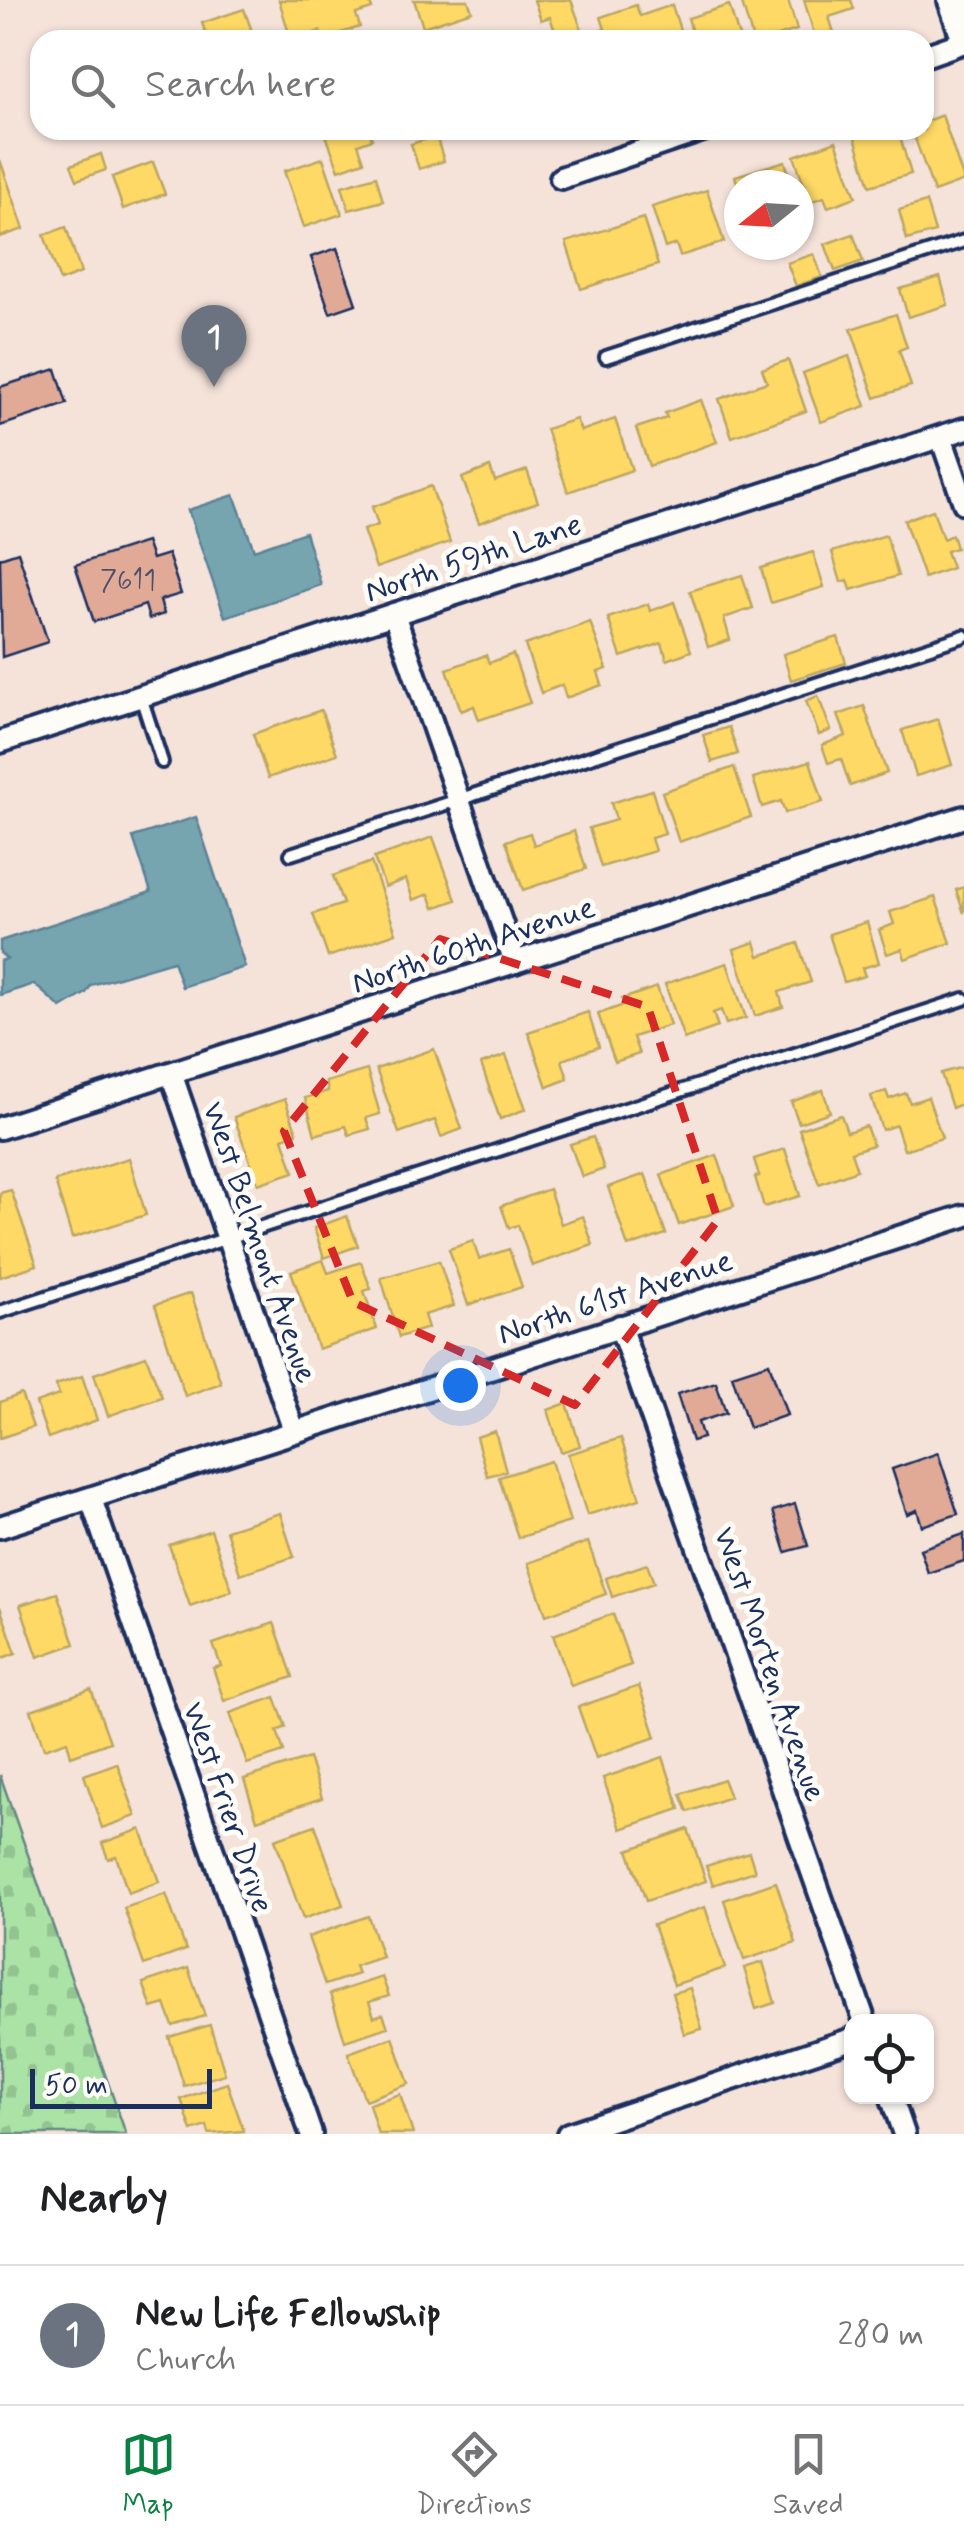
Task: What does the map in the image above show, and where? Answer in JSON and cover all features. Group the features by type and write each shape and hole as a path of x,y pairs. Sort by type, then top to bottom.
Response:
{"street":[{"path":"954,0 964,29"},
{"path":"934,52 964,42"},
{"path":"562,178 674,140"},
{"name":"North 59th Lane","path":"0,742 964,429"},
{"path":"941,437 964,503"},
{"path":"394,614 515,962"},
{"name":"North 60th Avenue","path":"0,1128 171,1073 303,1021 515,962 964,817"},
{"name":"West Belmont Avenue","path":"171,1073 294,1431"},
{"name":"North 61st Avenue","path":"0,1527 964,1216"},
{"name":"West Morten Avenue","path":"620,1326 862,2014"},
{"name":"West Frier Drive","path":"91,1499 310,2134"},
{"path":"568,2134 844,2043"},
{"path":"894,2104 904,2134"}],"lane":[{"path":"606,357 964,241"},
{"path":"291,854 964,636"},
{"path":"141,696 162,762"},
{"path":"0,1312 964,999"}],"highlighted area":[{"path":"440,939 648,1007 718,1220 575,1405 353,1302 284,1131"}],"green space":[{"path":"0,1775 126,2134 0,2134"}],"building: Homes":[{"path":"279,0 369,0 372,9 356,14 360,27 350,30 288,30"},
{"path":"414,0 468,0 472,11 423,27"},
{"path":"534,0 571,0 582,30 555,30 550,17 541,20"},
{"path":"741,0 788,0 797,30 750,30"},
{"path":"804,0 851,0 854,9 829,17 833,30 813,30"},
{"path":"636,5 640,16 672,5 680,30 602,30 605,29 601,17"},
{"path":"729,5 737,30 691,30 688,18"},
{"path":"244,9 251,30 204,30 202,23"},
{"path":"942,115 964,181 934,192 916,140 934,140 934,118"},
{"path":"328,140 369,140 358,144 364,161 339,170"},
{"path":"437,140 444,161 419,169 411,144"},
{"path":"856,140 901,140 911,174 870,186"},
{"path":"836,141 856,197 828,207 824,197 814,201 814,170 799,170 794,156"},
{"path":"101,154 106,170 77,180 71,165"},
{"path":"323,158 342,214 304,227 284,171"},
{"path":"0,160 24,229 0,237"},
{"path":"785,161 788,170 755,170"},
{"path":"153,162 165,194 123,209 112,177"},
{"path":"376,176 383,201 349,210 342,186"},
{"path":"707,190 724,242 680,256 676,244 665,248 652,207"},
{"path":"926,202 935,232 907,240 899,210"},
{"path":"643,218 658,265 581,289 566,242"},
{"path":"66,227 81,273 60,281 44,235"},
{"path":"853,234 863,261 835,271 825,244"},
{"path":"814,254 822,277 796,286 787,263 814,260"},
{"path":"940,277 948,305 908,317 900,289"},
{"path":"896,314 907,347 899,350 911,386 875,398 851,329"},
{"path":"849,356 866,406 821,422 803,373"},
{"path":"788,360 806,411 732,437 719,399 767,382 762,369"},
{"path":"701,400 717,442 649,466 636,428 667,418 665,413"},
{"path":"576,419 581,431 615,419 632,470 568,492 546,429"},
{"path":"490,467 495,481 527,470 538,502 479,523 462,478"},
{"path":"431,486 450,542 376,568 363,530 378,525 372,507"},
{"path":"933,510 943,539 952,535 956,548 946,551 952,568 924,578 904,520"},
{"path":"886,535 898,576 851,590 848,580 841,582 832,552"},
{"path":"813,552 824,587 771,603 761,568"},
{"path":"742,575 753,608 724,618 730,640 708,647 690,591"},
{"path":"674,602 691,651 667,660 662,643 621,657 608,618 648,604 650,611"},
{"path":"590,622 607,669 598,672 602,685 566,698 562,685 541,693 525,645"},
{"path":"838,637 846,663 791,680 783,654"},
{"path":"513,654 530,703 479,720 474,706 461,711 447,669 486,655 489,663"},
{"path":"818,696 831,730 819,735 806,701"},
{"path":"864,706 887,773 850,786 841,759 828,763 822,745 846,736 838,715"},
{"path":"321,710 337,754 268,778 253,734"},
{"path":"938,719 952,765 916,776 902,730"},
{"path":"729,727 738,754 712,762 703,735"},
{"path":"810,761 823,802 785,813 781,801 762,807 753,778"},
{"path":"734,767 751,817 679,842 662,792"},
{"path":"652,790 665,834 651,838 655,851 601,867 589,828 616,820 611,803"},
{"path":"574,831 586,869 523,890 506,841 530,833 534,845"},
{"path":"433,837 456,900 434,908 429,894 413,900 406,879 385,887 374,858"},
{"path":"371,862 396,933 328,957 313,914 343,904 333,876"},
{"path":"964,887 964,913 956,890"},
{"path":"935,897 951,943 905,959 902,949 887,954 879,930 894,924 890,912"},
{"path":"867,922 879,963 862,968 865,976 844,982 829,934"},
{"path":"755,942 759,956 798,943 811,982 779,992 783,1007 755,1016 734,949"},
{"path":"727,963 746,1018 726,1024 721,1010 713,1013 718,1027 684,1039 665,984"},
{"path":"657,987 670,1025 633,1037 639,1054 615,1062 598,1014 624,1005 622,999"},
{"path":"588,1012 599,1047 562,1060 568,1079 547,1087 528,1032"},
{"path":"434,1049 462,1129 441,1137 435,1120 399,1133 376,1069"},
{"path":"506,1055 526,1109 500,1119 481,1064"},
{"path":"963,1067 964,1103 952,1108 941,1073"},
{"path":"367,1070 380,1114 366,1118 370,1129 349,1135 346,1126 315,1135 305,1098 328,1091 326,1082"},
{"path":"823,1090 830,1112 799,1123 791,1102"},
{"path":"886,1091 889,1099 906,1093 910,1103 928,1097 942,1138 904,1150 896,1125 882,1130 871,1096"},
{"path":"285,1099 297,1133 283,1138 294,1172 258,1184 234,1117"},
{"path":"841,1115 847,1132 866,1126 873,1145 851,1152 857,1170 819,1184 799,1129"},
{"path":"593,1137 604,1169 582,1177 570,1144"},
{"path":"785,1149 800,1196 764,1207 754,1159"},
{"path":"717,1155 734,1206 679,1225 661,1175"},
{"path":"129,1158 146,1215 72,1238 55,1181"},
{"path":"645,1174 666,1234 628,1247 608,1187"},
{"path":"549,1189 561,1224 583,1216 593,1245 532,1266 518,1225 509,1228 501,1206"},
{"path":"11,1190 37,1265 0,1277 0,1193"},
{"path":"347,1216 358,1246 324,1258 314,1228"},
{"path":"473,1241 479,1259 509,1249 522,1287 468,1305 449,1249"},
{"path":"323,1260 328,1273 361,1262 371,1289 364,1291 377,1329 318,1349 291,1271"},
{"path":"439,1261 454,1306 424,1315 428,1328 399,1337 381,1278"},
{"path":"191,1293 221,1383 185,1396 155,1305"},
{"path":"146,1356 162,1397 108,1416 94,1374"},
{"path":"82,1376 97,1420 48,1438 36,1403 59,1395 56,1385"},
{"path":"21,1394 33,1427 0,1438 0,1402"},
{"path":"567,1403 580,1446 561,1452 548,1410"},
{"path":"495,1431 506,1471 487,1476 476,1437"},
{"path":"621,1438 640,1499 587,1515 568,1454"},
{"path":"551,1461 570,1522 518,1538 499,1477"},
{"path":"280,1513 294,1557 240,1574 226,1530"},
{"path":"211,1530 232,1591 190,1606 169,1545"},
{"path":"588,1542 606,1594 546,1615 528,1563"},
{"path":"647,1564 654,1583 612,1597 606,1578"},
{"path":"57,1593 75,1644 38,1657 20,1605"},
{"path":"0,1607 16,1653 0,1659"},
{"path":"613,1614 631,1665 571,1686 553,1635"},
{"path":"274,1623 293,1677 224,1701 213,1668 221,1666 213,1644"},
{"path":"639,1686 656,1737 596,1758 578,1707"},
{"path":"91,1689 110,1742 71,1756 67,1741 44,1749 31,1710"},
{"path":"275,1697 286,1727 277,1731 284,1752 247,1764 230,1713"},
{"path":"663,1757 680,1809 621,1829 603,1778"},
{"path":"309,1758 322,1798 257,1820 244,1779"},
{"path":"117,1763 136,1816 102,1828 84,1775"},
{"path":"723,1779 730,1797 688,1812 681,1794"},
{"path":"315,1825 343,1905 303,1919 275,1839"},
{"path":"141,1829 159,1882 128,1893 116,1856 108,1859 102,1843"},
{"path":"688,1829 706,1881 646,1901 628,1850"},
{"path":"749,1852 755,1871 713,1885 706,1866"},
{"path":"776,1882 796,1943 744,1960 724,1900"},
{"path":"166,1894 186,1950 144,1965 124,1908"},
{"path":"705,1907 725,1968 674,1985 653,1925"},
{"path":"368,1916 382,1957 355,1966 358,1974 325,1985 308,1937"},
{"path":"763,1962 775,2003 756,2009 744,1968"},
{"path":"188,1968 205,2016 173,2026 165,2004 152,2008 143,1983"},
{"path":"382,1977 389,1996 369,2002 374,2017 383,2014 388,2027 345,2041 330,1994"},
{"path":"690,1988 702,2029 684,2034 672,1993"},
{"path":"210,2025 225,2074 184,2086 169,2037"},
{"path":"393,2037 409,2084 365,2100 348,2053"},
{"path":"227,2083 244,2131 209,2134 207,2126 192,2131 181,2099"},
{"path":"400,2094 413,2134 378,2134 369,2104"}],"building: Public":[{"path":"234,495 254,550 305,532 321,585 225,617 188,510"},
{"path":"196,817 245,967 182,987 173,961 91,985 86,993 61,1008 34,984 0,995 0,961 7,959 0,953 0,941 151,892 133,837"}],"building: Other":[{"path":"337,248 356,304 330,313 311,257"},
{"path":"56,369 67,404 0,426 0,387"},
{"path":"146,542 152,559 168,554 181,594 160,600 164,614 149,619 145,605 94,622 75,565"},
{"path":"18,552 48,642 2,657 0,558"},
{"path":"769,1363 787,1415 749,1428 732,1375"},
{"path":"716,1382 726,1413 698,1422 703,1438 692,1441 677,1394"},
{"path":"938,1453 958,1514 922,1526 917,1510 907,1514 892,1469"},
{"path":"795,1504 808,1546 786,1552 773,1511"},
{"path":"964,1534 964,1561 928,1573 920,1549"}],"place":[{"name":"New Life Fellowship","path":"214,387"}]}
